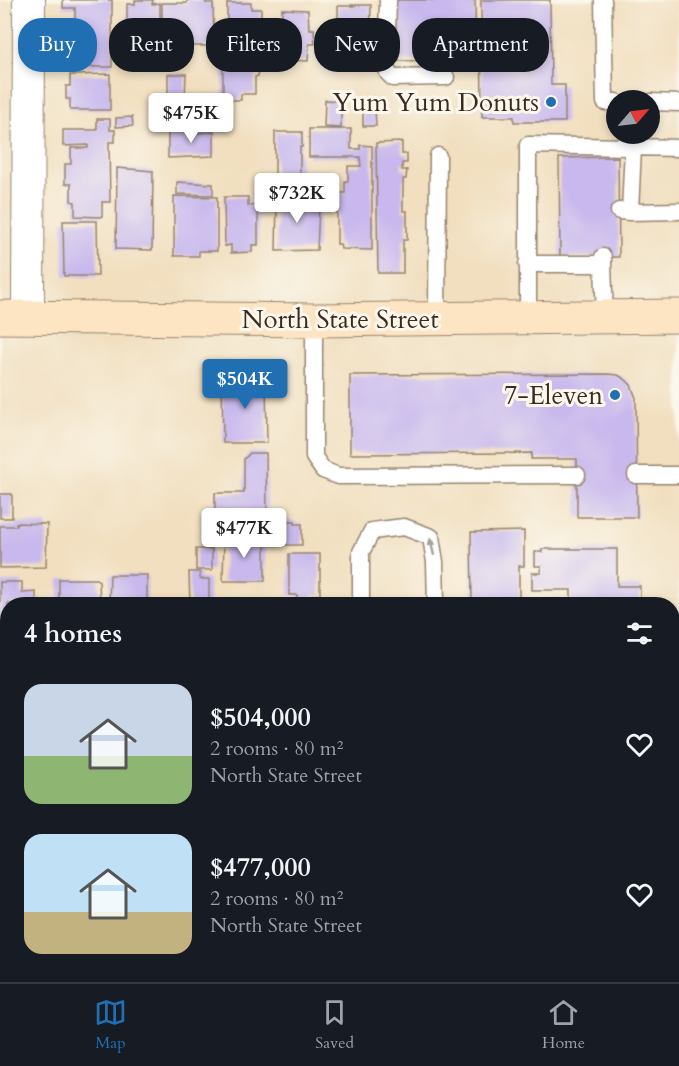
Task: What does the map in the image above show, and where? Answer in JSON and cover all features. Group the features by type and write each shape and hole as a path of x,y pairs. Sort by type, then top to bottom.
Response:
{"main road":[{"name":"North State Street","path":"14,317 314,320 679,316"}],"street":[{"path":"14,317 29,0"}],"lane":[{"path":"388,0 386,65 388,73 393,78 446,77"},
{"path":"603,0 606,102"},
{"path":"660,102 679,103"},
{"path":"528,318 528,145 679,148"},
{"path":"633,147 624,211 679,211"},
{"path":"438,156 438,319"},
{"path":"527,264 603,260 605,318"},
{"path":"314,320 314,458 323,470 338,476 577,475"},
{"path":"636,475 679,475"},
{"path":"361,597 361,552 372,531 404,527 431,537 435,562 436,597"}],"building":[{"path":"63,0 112,0 112,18 109,18 109,67 97,67 97,18 75,18 75,8 63,8"},
{"path":"135,0 153,0 152,4 160,3 160,18 127,18 127,4 135,4"},
{"path":"187,0 205,0 206,3 213,3 213,18 206,18 206,46 194,46 194,18 162,18 162,3 187,3"},
{"path":"394,0 475,0 475,18 412,18 412,61 400,61 400,18 394,18"},
{"path":"481,0 550,0 551,85 565,85 565,122 514,122 514,117 482,117 482,72 549,72 549,18 481,18"},
{"path":"227,3 251,3 251,9 261,9 261,18 227,18"},
{"path":"371,5 371,18 338,18 338,6"},
{"path":"282,9 308,10 309,29 314,29 314,44 309,44 308,61 302,61 302,18 282,18"},
{"path":"223,72 258,72 258,76 255,77 255,94 241,94 241,100 223,100"},
{"path":"110,74 110,110 70,110 70,99 66,99 66,86 70,86 70,75"},
{"path":"168,74 186,74 185,100 168,100"},
{"path":"325,100 341,101 341,128 324,127"},
{"path":"375,108 376,126 363,126 363,109"},
{"path":"150,112 166,112 166,127 150,127"},
{"path":"132,117 133,126 116,127 116,118"},
{"path":"97,119 110,119 110,130 115,130 115,142 109,142 110,202 102,202 102,216 100,217 75,216 75,202 71,201 71,184 65,184 65,164 71,164 71,148 88,148 88,145 63,146 63,130 97,130"},
{"path":"309,129 351,129 351,149 360,149 360,145 372,146 372,250 341,249 340,244 337,244 337,193 345,193 348,166 361,166 360,157 309,157"},
{"path":"194,131 194,133 214,132 214,156 168,158 168,132"},
{"path":"275,132 302,132 300,179 275,179"},
{"path":"402,142 402,154 407,154 407,163 402,163 402,170 407,170 406,179 403,179 403,211 407,211 407,240 403,240 403,273 378,273 376,143"},
{"path":"618,157 619,257 560,257 559,158"},
{"path":"117,168 153,171 152,250 116,249"},
{"path":"177,182 213,184 213,195 177,194"},
{"path":"174,196 217,197 217,251 199,251 199,256 174,256"},
{"path":"224,197 248,197 248,206 258,205 258,245 252,245 252,252 231,253 231,245 225,246"},
{"path":"277,198 317,198 317,207 319,207 317,250 276,251"},
{"path":"63,221 97,221 98,276 64,276"},
{"path":"350,375 618,375 625,379 631,385 636,398 637,517 577,517 577,459 531,459 532,453 350,454"},
{"path":"266,377 267,443 223,443 222,378"},
{"path":"250,453 266,453 267,514 260,515 260,521 252,521 252,515 247,515 247,518 215,519 215,493 244,493 244,459"},
{"path":"0,494 12,494 12,518 0,518"},
{"path":"270,521 295,521 295,524 302,524 302,545 270,545"},
{"path":"16,523 47,524 46,567 0,568 0,526 17,526"},
{"path":"524,531 524,566 519,566 519,597 472,597 471,532"},
{"path":"224,537 265,538 265,581 223,581"},
{"path":"196,549 212,549 212,570 196,570"},
{"path":"542,549 617,549 617,586 640,586 640,597 571,597 571,590 532,590 532,573 541,573 541,566 535,566 535,552 542,552"},
{"path":"289,554 320,554 320,595 297,597 297,595 289,595"},
{"path":"189,572 200,572 200,579 209,579 209,597 190,597"},
{"path":"110,575 147,575 147,597 109,597"},
{"path":"59,579 96,579 99,581 100,597 59,597"},
{"path":"0,582 22,582 22,593 36,592 36,597 0,597"}],"place":[{"name":"Yum Yum Donuts","path":"551,102"},
{"name":"7-Eleven","path":"615,395"}]}
